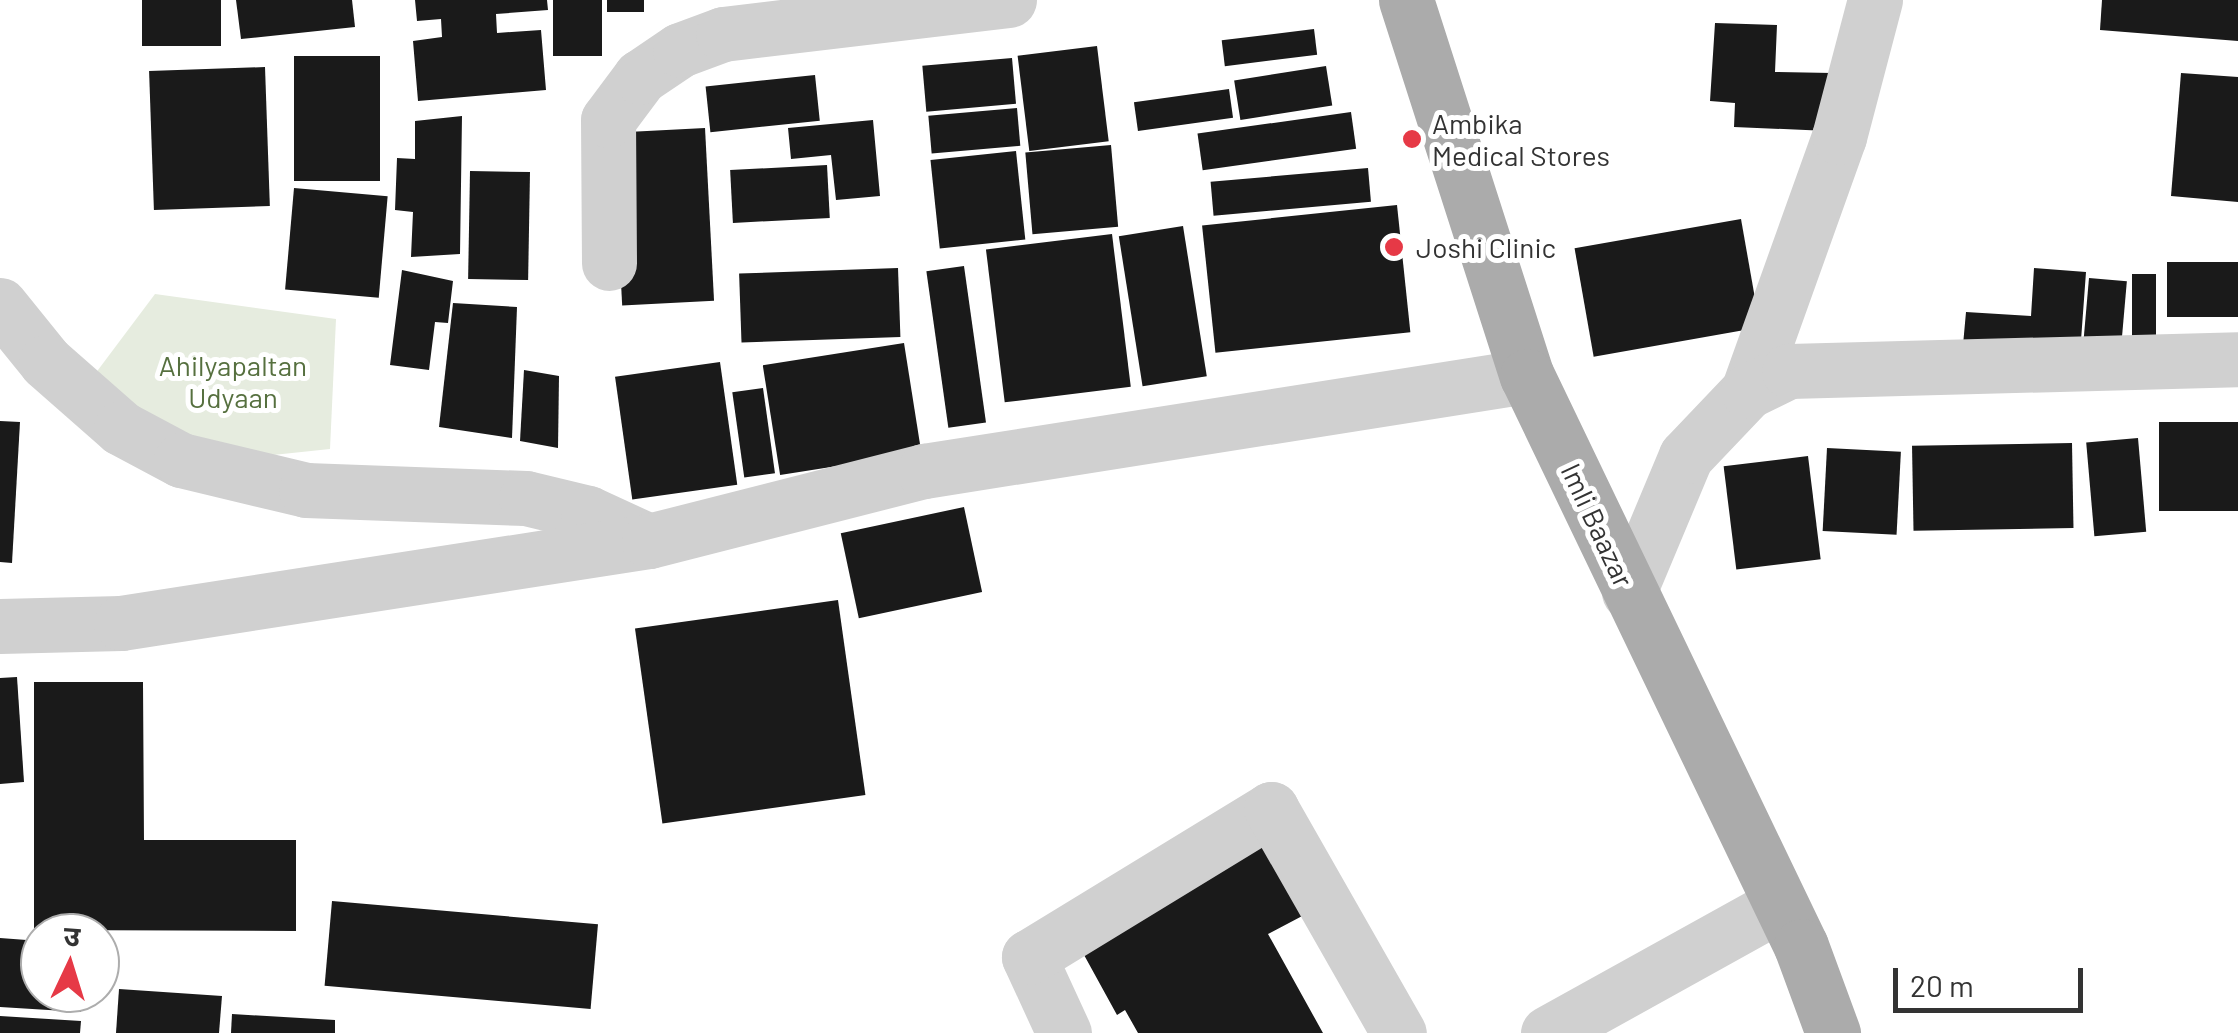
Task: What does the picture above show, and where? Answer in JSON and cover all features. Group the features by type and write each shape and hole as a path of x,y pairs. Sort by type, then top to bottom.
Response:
{"main road":[{"name":"Imli Baazar","path":"1406,0 1527,376 1777,906 1801,946 1833,1033"}],"street":[{"path":"609,263 608,120 640,76 680,50 742,31 1008,0"},
{"path":"1748,391 1839,137 1874,0"},
{"path":"0,305 46,362 122,428 181,460 306,490 526,498 588,513 648,541"},
{"path":"1629,592 1686,456 1748,391 1789,371 2238,359"},
{"path":"0,626 120,623 648,541 924,471 1527,376"},
{"path":"1064,1033 1029,957 1272,809 1398,1033"},
{"path":"1548,1033 1777,906"}],"green space":[{"name":"Ahilyapaltan Udyaan","path":"155,294 336,319 330,449 206,462 92,378"}],"building":[{"path":"142,0 221,0 221,46 142,46"},
{"path":"236,0 352,0 355,27 241,39"},
{"path":"415,0 547,0 548,10 496,14 497,33 541,30 546,90 418,101 413,41 442,37 441,19 417,21"},
{"path":"553,0 602,0 602,56 553,56"},
{"path":"607,0 644,0 644,12 607,12"},
{"path":"2102,0 2238,0 2238,41 2100,30"},
{"path":"1715,23 1777,25 1775,72 1832,73 1828,131 1734,127 1735,103 1710,101"},
{"path":"1314,29 1317,55 1225,66 1222,40"},
{"path":"1097,46 1109,141 1029,151 1018,56"},
{"path":"294,56 380,56 380,181 294,181"},
{"path":"1012,58 1016,104 926,112 922,66"},
{"path":"1326,66 1332,106 1240,120 1234,81"},
{"path":"265,67 270,206 154,210 149,71"},
{"path":"2181,73 2238,77 2238,202 2171,196"},
{"path":"815,75 820,121 710,132 706,86"},
{"path":"1229,89 1233,118 1138,131 1134,102"},
{"path":"1017,108 1020,146 932,154 928,116"},
{"path":"1351,112 1356,149 1203,170 1198,134"},
{"path":"462,116 460,254 411,257 413,212 395,210 397,158 415,159 415,121"},
{"path":"873,120 880,196 836,200 831,155 791,159 788,128"},
{"path":"705,128 714,301 622,306 613,133"},
{"path":"1111,145 1118,227 1032,234 1025,152"},
{"path":"1016,151 1025,240 940,249 930,160"},
{"path":"827,165 830,218 733,223 730,170"},
{"path":"1368,168 1371,202 1214,216 1211,182"},
{"path":"470,171 530,172 528,280 468,279"},
{"path":"294,188 388,196 379,298 285,290"},
{"path":"1397,205 1410,332 1215,353 1202,225"},
{"path":"1741,219 1760,327 1594,357 1575,248"},
{"path":"1183,226 1207,376 1143,386 1119,236"},
{"path":"1112,234 1131,387 1005,402 986,249"},
{"path":"2167,262 2238,262 2238,317 2167,317"},
{"path":"964,266 986,422 948,428 926,271"},
{"path":"898,268 900,337 742,343 739,274"},
{"path":"2034,268 2086,272 2080,354 1963,345 1966,312 2031,316"},
{"path":"402,270 453,281 448,323 435,322 429,370 390,365"},
{"path":"2132,274 2156,274 2156,337 2132,337"},
{"path":"2089,278 2127,281 2121,351 2083,348"},
{"path":"453,303 517,307 512,438 439,427"},
{"path":"904,343 921,453 780,475 763,365"},
{"path":"720,362 737,485 632,500 615,377"},
{"path":"524,370 559,376 558,448 520,441"},
{"path":"763,388 775,473 744,477 732,392"},
{"path":"0,421 20,422 12,563 0,562"},
{"path":"2159,422 2238,422 2238,511 2159,511"},
{"path":"2138,438 2146,532 2094,536 2086,443"},
{"path":"2072,443 2073,528 1914,531 1912,446"},
{"path":"1827,448 1901,452 1897,535 1823,531"},
{"path":"1808,456 1821,559 1736,570 1724,466"},
{"path":"964,507 982,592 859,618 841,533"},
{"path":"838,600 865,795 662,824 635,629"},
{"path":"17,677 24,782 0,784 0,678"},
{"path":"34,682 143,682 144,840 296,840 296,931 120,930 120,913 34,913"},
{"path":"1265,840 1306,914 1268,934 1323,1033 1138,1033 1125,1010 1117,1015 1078,944"},
{"path":"332,901 598,924 591,1009 325,986"},
{"path":"0,938 20,940 20,1008 0,1007"},
{"path":"120,989 222,996 219,1033 116,1033"},
{"path":"232,1014 335,1020 335,1033 231,1033"},
{"path":"0,1016 81,1021 80,1033 0,1033"}],"place":[{"name":"Ambika Medical Stores","path":"1412,139"},
{"name":"Joshi Clinic","path":"1394,247"}]}
